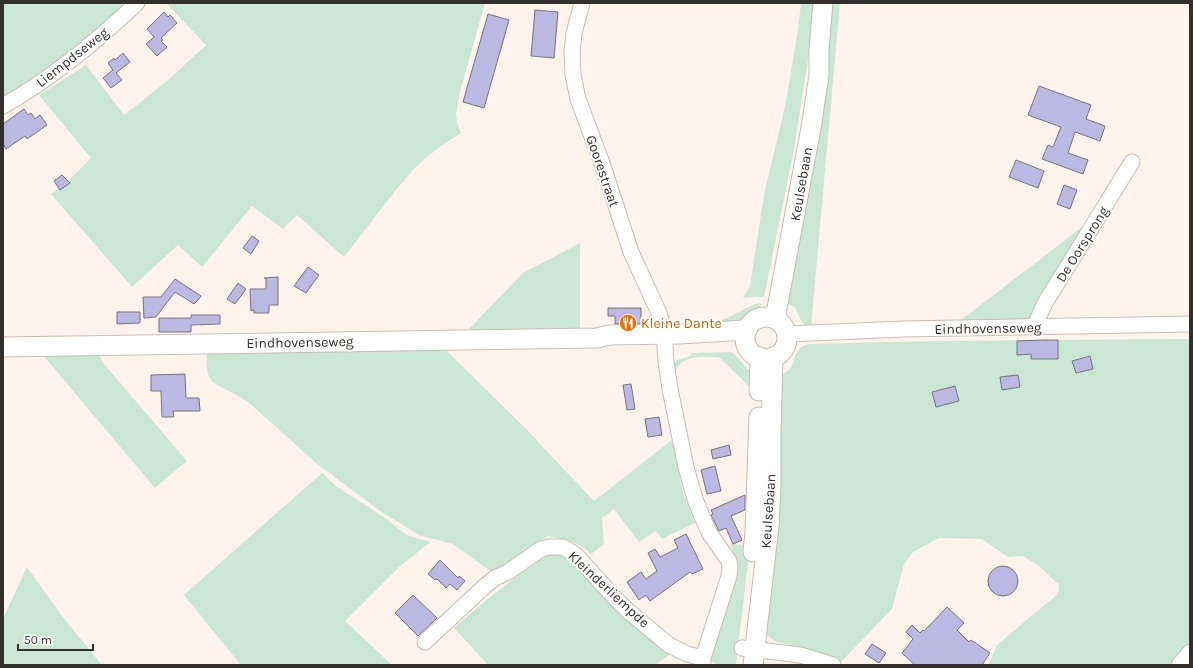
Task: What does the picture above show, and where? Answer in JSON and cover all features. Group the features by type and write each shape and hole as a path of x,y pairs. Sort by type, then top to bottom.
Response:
{"main road":[{"name":"Keulsebaan","path":"770,318 811,128 819,75 819,49 823,3"},
{"path":"770,318 782,325 787,334 783,350 779,354 767,357 754,354 749,350 747,337 753,322 770,318"},
{"name":"Eindhovenseweg","path":"3,347 597,338 609,343 614,343 664,338 747,337"},
{"name":"Keulsebaan","path":"747,657 767,357"}],"street":[{"name":"Liempdseweg","path":"3,106 18,98 66,65 137,3"},
{"name":"Goorestraat","path":"582,3 574,33 572,52 573,75 578,99 602,163 630,252 657,308 664,330 664,338"},
{"name":"De Oorsprong","path":"1034,327 1045,303 1132,162"},
{"name":"Eindhovenseweg","path":"787,334 1190,324"},
{"name":"Kleinderliempde","path":"425,642 495,578 508,572 541,550 556,546 564,547 576,555 627,610 669,645 703,661 729,576 730,567 729,561 710,534 703,519 686,467 670,389 664,338"},
{"path":"1178,665 1190,652"},
{"path":"747,657 800,655 827,664"}],"green space":[{"path":"3,3 128,3 89,39 3,100"},
{"path":"166,3 485,3 460,92 456,113 457,123 461,133 428,156 414,169 344,257 297,215 283,229 252,206 202,267 178,245 132,287 51,194 65,184 91,158 39,95 86,65 124,115 167,81 206,45"},
{"path":"801,3 815,3 813,28 794,149 764,297 743,298 750,286 764,195 786,102"},
{"path":"828,3 840,3 811,327 807,328 801,321 795,307 784,302"},
{"path":"1091,220 1028,323 956,324"},
{"path":"580,243 580,330 469,329 523,273"},
{"path":"759,303 762,304 758,310 744,323 698,328 727,318"},
{"path":"1190,339 1190,647 1173,665 988,665 997,645 1058,594 1059,585 1039,566 1023,556 1008,557 982,539 939,538 913,552 904,564 892,609 840,663 813,650 777,642 766,635 777,375 785,373 789,370 795,355 802,347 809,344 934,341"},
{"path":"446,350 526,429 594,501 672,440 683,492 695,523 662,539 656,531 639,542 614,509 602,518 604,544 591,554 577,544 548,536 497,574 493,573 453,544 419,535 380,511 316,463 247,401 214,383 209,376 207,365 207,353"},
{"path":"731,352 753,373 757,394 719,357 696,357 685,360 676,369 673,377 675,362 688,357 693,353"},
{"path":"98,354 104,364 187,461 155,488 43,355"},
{"path":"322,473 336,486 385,518 409,536 430,542 398,568 345,621 392,665 240,665 184,595"},
{"path":"731,544 750,545 736,665 717,665 710,661 709,652 722,613 730,582 733,555"},
{"path":"553,551 566,553 674,652 654,665 488,665 454,628 502,588"},
{"path":"27,567 65,620 102,665 3,665 3,619"}],"building":[{"path":"535,10 558,12 554,58 531,56"},
{"path":"164,12 168,17 170,15 177,23 161,38 163,40 161,41 167,47 157,56 146,44 154,37 147,29"},
{"path":"488,14 509,20 484,108 463,102"},
{"path":"123,53 130,62 116,73 122,80 111,88 103,78 113,70 108,63 114,58 115,60"},
{"path":"1039,86 1091,105 1086,119 1105,126 1100,141 1075,132 1068,153 1088,160 1083,174 1042,159 1048,145 1053,147 1061,127 1028,115"},
{"path":"24,109 28,115 31,113 35,119 40,115 47,125 27,139 25,136 6,149 3,144 3,124"},
{"path":"1016,160 1044,171 1038,188 1009,177"},
{"path":"62,175 70,183 60,190 54,181"},
{"path":"1064,185 1077,190 1070,209 1057,204"},
{"path":"252,236 259,241 251,254 243,248"},
{"path":"308,267 319,275 306,293 294,286"},
{"path":"278,277 278,305 269,305 269,313 254,313 254,310 251,311 250,289 266,289 266,279 264,278"},
{"path":"175,279 201,296 198,300 194,304 175,292 156,317 144,318 143,297 161,297"},
{"path":"238,283 246,289 235,304 227,299"},
{"path":"608,308 641,308 641,324 615,324 615,316 608,316"},
{"path":"117,312 140,312 140,323 117,324"},
{"path":"191,315 220,315 220,324 191,325 191,332 159,332 159,318 191,318"},
{"path":"1058,340 1058,359 1031,359 1031,354 1017,355 1017,341"},
{"path":"1090,356 1093,369 1076,373 1072,361"},
{"path":"185,374 186,398 199,398 200,411 173,411 174,417 162,417 161,391 151,391 151,375"},
{"path":"1018,375 1020,387 1002,390 1000,377"},
{"path":"631,384 635,409 627,410 623,385"},
{"path":"955,386 959,401 936,407 932,392"},
{"path":"659,417 662,435 648,437 645,419"},
{"path":"729,445 731,455 713,459 711,450"},
{"path":"715,466 721,491 707,494 701,470"},
{"path":"745,495 745,510 731,516 742,540 733,544 726,528 719,531 711,515 713,514 711,510"},
{"path":"686,534 703,569 692,574 690,572 650,601 646,595 639,600 627,582 641,572 646,579 657,571 648,553 655,549 660,557 678,548 674,540"},
{"path":"440,560 458,578 459,576 465,581 457,590 450,584 446,588 437,579 435,580 428,574"},
{"path":"1003,566 1014,570 1018,581 1014,592 1003,596 992,592 988,581 992,570"},
{"path":"413,595 437,618 418,636 395,613"},
{"path":"947,607 964,623 957,630 969,642 971,640 990,653 982,665 915,665 902,653 913,639 906,632 912,625 920,633 923,630 924,631"},
{"path":"872,644 886,653 879,663 865,654"}],"place":[{"name":"Kleine Dante","path":"628,323"}]}
